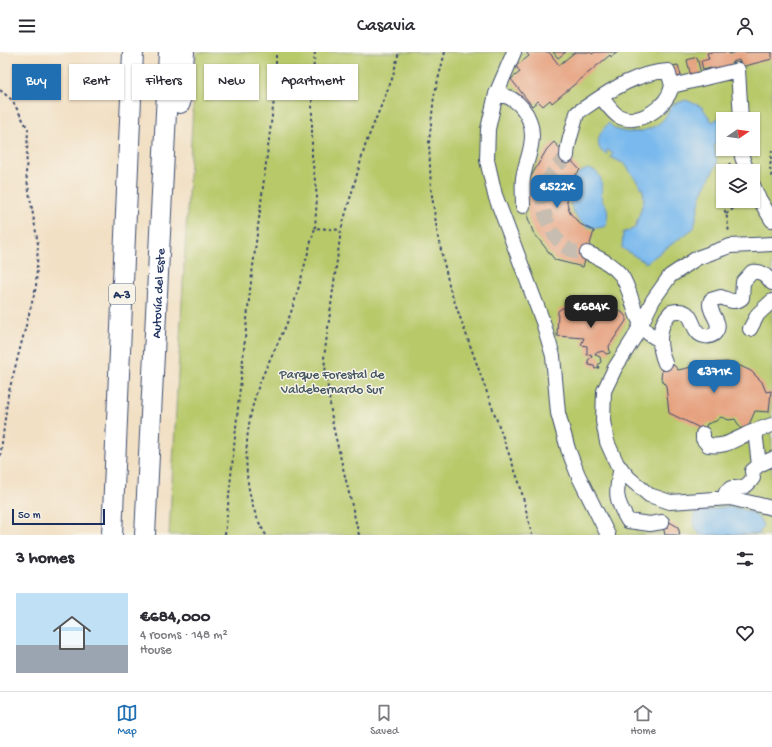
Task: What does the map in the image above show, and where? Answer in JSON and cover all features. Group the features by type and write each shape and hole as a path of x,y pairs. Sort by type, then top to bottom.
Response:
{"highway":[{"name":"A-3","path":"112,535 133,52"},
{"name":"Autovía del Este","path":"145,535 169,52"},
{"path":"155,324 175,171 184,52"}],"street":[{"path":"514,52 496,94 488,128 487,160 495,196 545,328 553,356 558,413 568,449 578,475 608,535"},
{"path":"672,86 738,70 741,112"},
{"path":"567,156 567,147 572,135 577,113 601,97 632,78 653,72 668,71 672,86 671,92 659,106 647,115 636,119 619,116 612,111 601,97"},
{"path":"496,94 503,95 518,102 526,113 531,125 532,137 523,177 523,206"},
{"path":"760,200 772,220"},
{"path":"772,244 730,246 697,258 670,276 653,300 615,368 604,391 603,421 607,442 621,468 649,494 670,502 725,498 752,502 772,508"},
{"path":"587,252 603,260 620,274 628,289 632,304 647,332 660,340"},
{"path":"665,363 660,351 660,340 664,321 671,312 685,312 690,316 697,332 701,335 710,336 713,335 718,327 718,322 711,309 711,300 717,296 733,302 739,301 742,298 743,282 752,272 758,271 767,276 772,283"},
{"path":"750,329 758,314 772,301"},
{"path":"703,434 703,439 708,445 719,446 733,442 755,431 772,425"},
{"path":"725,498 726,492 731,488 742,488 748,485 753,478 752,471 766,462 755,431"},
{"path":"621,468 617,484 618,505 628,521 650,524 662,522"}],"path":[{"path":"225,535 250,290 276,84 276,52"},
{"path":"266,535 253,504 246,469 246,444 250,418 259,385 282,335 296,297 315,228 317,197 312,156 312,84 315,52"},
{"path":"359,535 333,426 324,358 341,230 366,143 392,79 399,52"},
{"path":"445,52 434,96 429,143 431,189 438,236 450,289 520,485 532,535"},
{"path":"0,90 12,100 28,129 26,174 38,244 36,287 8,395 0,459"},
{"path":"772,150 770,168 772,178"},
{"path":"724,208 726,214 730,246"},
{"path":"726,214 734,208"},
{"path":"315,228 341,230"}],"green space":[{"name":"Parque Forestal de Valdebernardo Sur","path":"196,52 772,52 772,535 169,535 193,100 196,100"}],"water":[{"path":"686,100 702,107 712,122 716,120 716,143 714,146 717,163 701,195 694,228 646,263 622,248 623,233 635,228 644,200 643,190 625,164 610,157 613,154 608,150 606,151 607,155 602,152 598,144 602,130 609,123 614,128 628,132 636,132 651,128 663,120 672,105"},
{"path":"588,169 598,174 600,178 601,197 606,206 608,216 606,226 594,228 584,224 576,216 571,206 569,195 571,184 577,175"},
{"path":"724,507 741,509 752,513 761,521 763,526 759,534 701,535 694,525 693,519 695,513"}],"building":[{"path":"526,52 549,52 559,65 575,52 590,52 592,54 595,52 618,52 611,57 610,55 552,103 550,100 543,106 538,101 532,106 511,79 520,72 516,66 529,56"},
{"path":"553,52 566,52 558,58"},
{"path":"729,52 729,54 737,52 772,52 772,59 741,67 739,60 732,62 733,68 712,73 711,68 703,70 701,61 709,59 707,53"},
{"path":"697,57 701,74 691,77 687,60"},
{"path":"678,65 681,76 674,78 672,66"},
{"path":"554,142 580,170 571,180 568,188 567,203 570,213 580,224 594,231 583,267 555,260 533,232 528,218 527,197 529,180 547,149"},
{"path":"562,308 614,310 622,312 626,317 626,321 609,346 610,353 606,354 603,351 595,353 600,357 601,362 598,365 599,368 595,369 594,366 589,365 588,360 592,357 591,354 587,355 587,346 581,345 584,338 557,336 558,311"},
{"path":"727,362 751,371 762,382 766,392 771,391 769,412 755,411 748,427 741,429 735,419 729,420 721,417 716,421 707,424 703,434 698,427 669,413 666,386 661,378 662,370 660,364 674,365 678,370 710,363"},
{"path":"661,517 678,527 680,535 665,535"}],"tunnel":[{"path":"567,156 546,182 543,192 544,209 550,227 561,243 567,249 575,252 587,253"}]}
